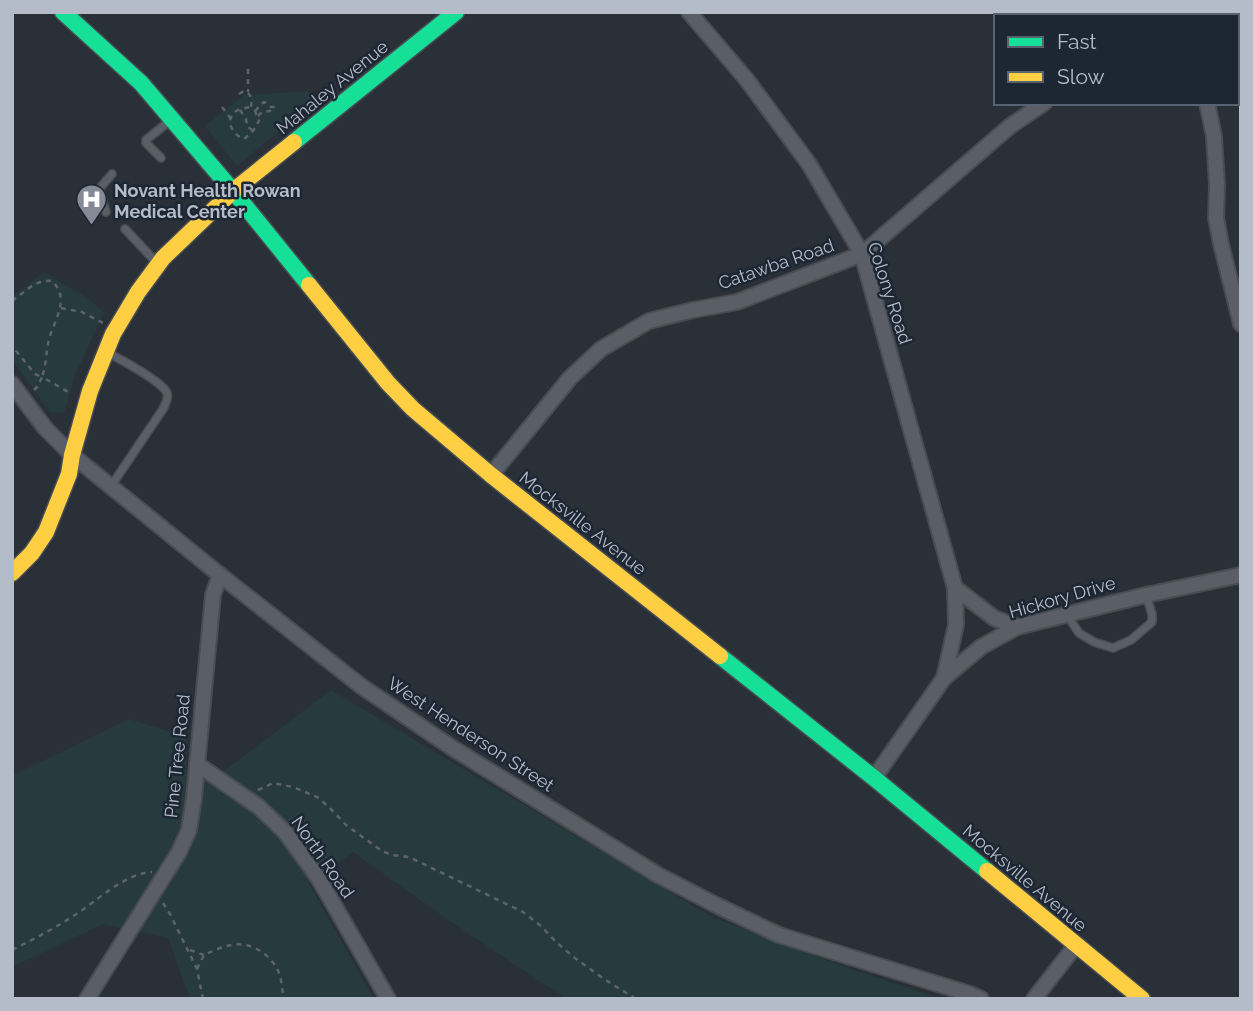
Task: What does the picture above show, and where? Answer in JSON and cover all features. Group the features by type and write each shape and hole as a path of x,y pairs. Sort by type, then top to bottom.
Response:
{"street":[{"name":"Mocksville Avenue","path":"63,12 138,79 233,191 388,383 413,409 491,475 874,778 1142,999"},
{"name":"Mahaley Avenue","path":"12,573 32,553 46,532 69,474 89,391 113,334 158,264 233,191 456,12"},
{"name":"Colony Road","path":"689,12 747,80 809,164 862,254 955,588 956,625 944,678"},
{"name":"Catawba Road","path":"491,475 570,379 601,349 649,321 737,302 862,254 1009,127 1041,105"},
{"path":"1208,105 1214,136 1216,218 1241,324"},
{"name":"West Henderson Street","path":"12,384 45,428 72,455 361,686 454,749 658,874 779,935 970,993 981,999"},
{"name":"Pine Tree Road","path":"87,999 179,852 189,830 213,595 220,575"},
{"name":"Hickory Drive","path":"874,778 944,678 981,647 1017,627 1241,575"},
{"path":"955,588 994,618 1017,627"},
{"name":"North Road","path":"197,764 274,821 303,856 327,891 388,999"},
{"path":"1034,999 1076,945"}],"lane":[{"path":"161,158 143,145 172,119"},
{"path":"106,212 99,189 112,174"},
{"path":"125,229 158,264"},
{"path":"106,351 159,383 168,398 111,486"},
{"path":"1066,615 1079,634 1112,648 1131,639 1152,622 1146,595"}],"path":[{"path":"248,69 251,107"},
{"path":"239,94 248,92"},
{"path":"256,111 264,103 279,107"},
{"path":"222,107 230,119 233,131 238,138 244,139 260,121 251,107"},
{"path":"230,119 240,110 251,107"},
{"path":"258,116 271,107"},
{"path":"240,110 247,126 253,131"},
{"path":"12,301 34,284 44,280 52,281 58,286 61,295 61,307 49,338 46,368 38,386 30,392"},
{"path":"61,307 82,312 103,323"},
{"path":"12,345 35,374 72,394"},
{"path":"247,799 273,783 293,786 317,797 346,825 382,851 409,857 523,912 575,958 636,999"},
{"path":"12,950 79,913 132,877 145,872 164,876"},
{"path":"153,894 164,905 188,950 197,969 203,999"},
{"path":"188,950 204,954 233,945 250,947 264,953 275,964 281,977 284,999"},
{"path":"197,969 204,954"}],"green space":[{"path":"308,91 316,101 237,166 205,126 244,95"},
{"path":"44,272 89,299 104,313 75,375 64,413 50,412 12,359 12,297"},
{"path":"331,690 712,917 850,969 942,999 567,999 353,852 309,884 374,999 190,999 168,938 103,924 12,967 12,776 129,719 187,737 186,769 211,781"}],"waterway":[{"path":"1239,103 1241,109"}],"traffic: fast":[{"path":"63,12 141,83 309,285"},
{"path":"294,142 456,12"},
{"path":"720,656 987,871"}],"traffic: slow":[{"path":"12,573 32,553 46,532 69,474 90,391 113,334 138,292 163,258 233,191 294,142"},
{"path":"309,285 388,383 413,409 491,475 720,656"},
{"path":"987,871 1142,999"}],"place":[{"name":"Novant Health Rowan Medical Center","path":"91,227"}]}
